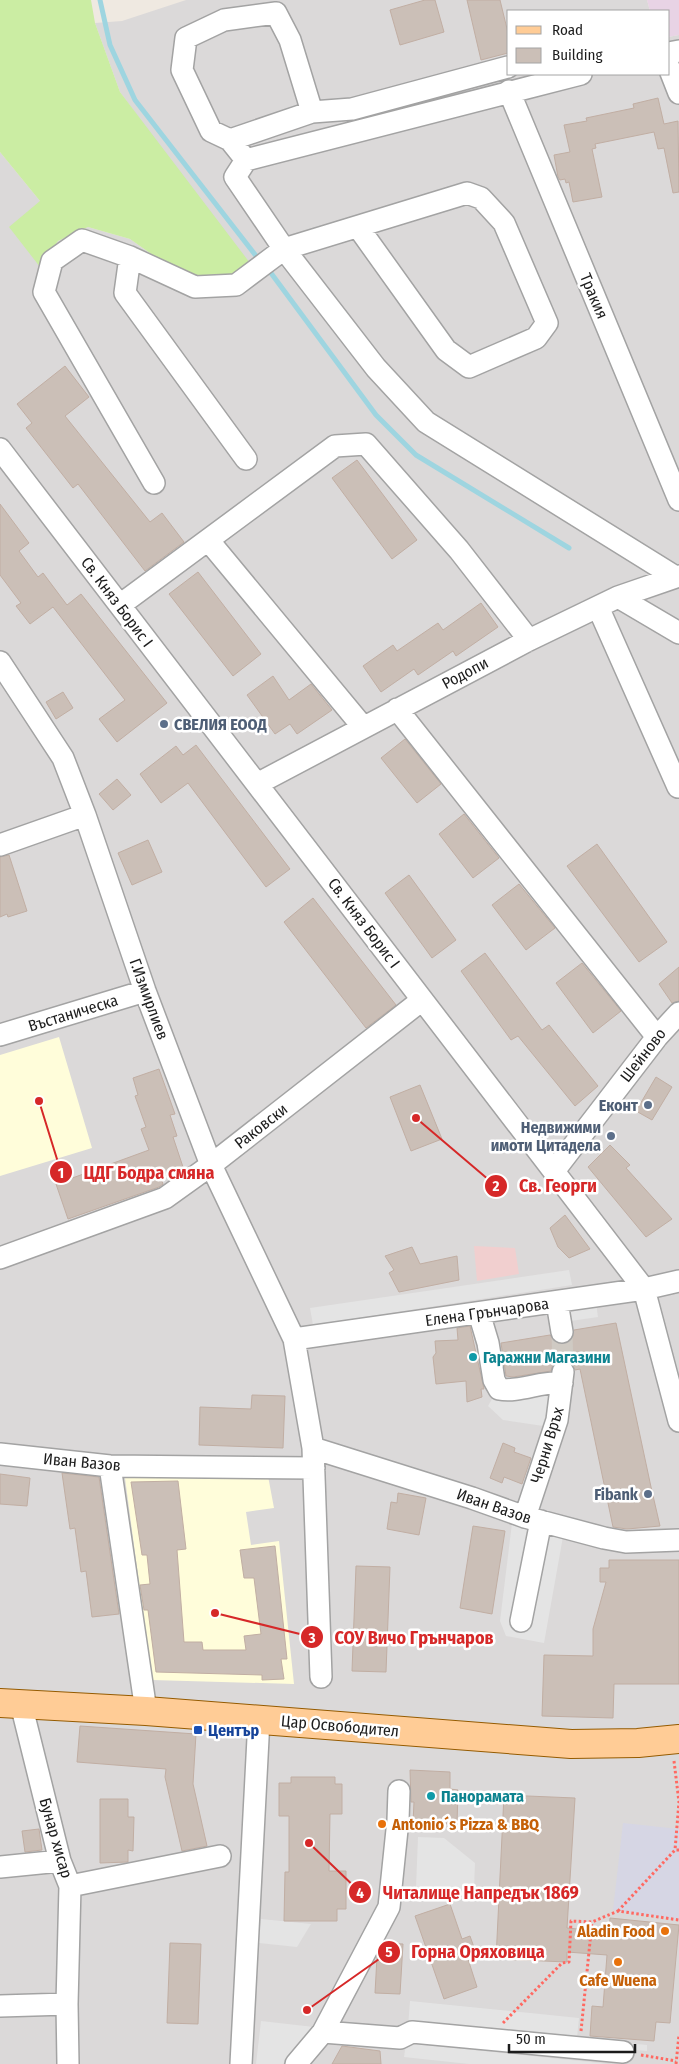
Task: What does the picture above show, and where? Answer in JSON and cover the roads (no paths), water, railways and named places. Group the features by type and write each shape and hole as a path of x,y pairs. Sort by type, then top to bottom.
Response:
{"main road":[{"name":"Цар Освободител","path":"11,1703 259,1719 572,1744 675,1740"}],"street":[{"path":"246,160 230,140 210,131 182,70 186,38 224,20 276,13 290,40 312,112"},
{"path":"230,140 312,112 352,109 507,67"},
{"path":"669,68 679,93"},
{"path":"577,75 246,160 235,177 284,249 376,368 426,422 677,576"},
{"name":"Тракия","path":"510,91 679,500"},
{"path":"154,483 44,292 52,261 82,240 130,257 195,287 236,284 284,249 467,194 481,198 504,223 547,323 536,338 469,367 446,350 358,227"},
{"path":"130,257 125,293 246,459"},
{"path":"120,606 335,446 366,444 460,550 529,640"},
{"name":"Св. Княз Борис I","path":"0,449 644,1289 679,1421"},
{"path":"208,540 363,727"},
{"name":"Родопи","path":"257,784 529,640 618,598 677,576"},
{"path":"618,598 679,633"},
{"path":"598,607 678,788"},
{"name":"Г.Измирлиев","path":"0,662 63,758 85,815 145,991 211,1165 294,1340 313,1458 321,1677"},
{"path":"397,709 656,1037"},
{"path":"0,845 85,815"},
{"name":"Въстаническа","path":"0,1035 145,991"},
{"name":"Раковски","path":"0,1258 165,1198 211,1165 422,1000"},
{"name":"Шейново","path":"554,1171 656,1037 679,1013"},
{"name":"Елена Грънчарова","path":"294,1340 644,1289 679,1282"},
{"path":"557,1302 562,1332"},
{"name":"Черни Връх","path":"479,1313 488,1343 494,1380 499,1389 508,1391 562,1378 557,1420 533,1519 521,1620"},
{"name":"Иван Вазов","path":"0,1454 110,1466 313,1458 472,1498 533,1519 626,1542 679,1540"},
{"path":"110,1466 146,1711"},
{"name":"Бунар хисар","path":"11,1703 60,1861 70,1886 67,2004 68,2064"},
{"path":"241,2064 259,1719"},
{"path":"296,2064 323,2032 389,1907 399,1791"},
{"path":"70,1886 220,1856"},
{"path":"0,1867 60,1861"},
{"path":"0,2006 67,2004"},
{"path":"323,2032 400,2038 412,2032 623,2052"}],"waterway":[{"path":"100,0 110,45 135,100 260,261"},
{"path":"268,269 376,415 416,455 569,548"}],"tunnel":[{"path":"562,1332 563,1372"}],"place":[{"name":"СВЕЛИЯ ЕООД","path":"164,724"},
{"name":"ЦДГ Бодра смяна","path":"39,1101"},
{"name":"Еконт","path":"648,1105"},
{"name":"Св. Георги","path":"416,1118"},
{"name":"Недвижими имоти Цитадела","path":"611,1136"},
{"name":"Гаражни Магазини","path":"473,1357"},
{"name":"Fibank","path":"648,1494"},
{"name":"СОУ Вичо Грънчаров","path":"215,1613"},
{"name":"Център","path":"198,1730"},
{"name":"Панорамата","path":"431,1796"},
{"name":"Antonio´s Pizza & BBQ","path":"382,1824"},
{"name":"Читалище Напредък 1869","path":"309,1843"},
{"name":"Aladin Food","path":"665,1931"},
{"name":"Cafe Wuena","path":"618,1962"},
{"name":"Горна Оряховица","path":"307,2010"}]}
